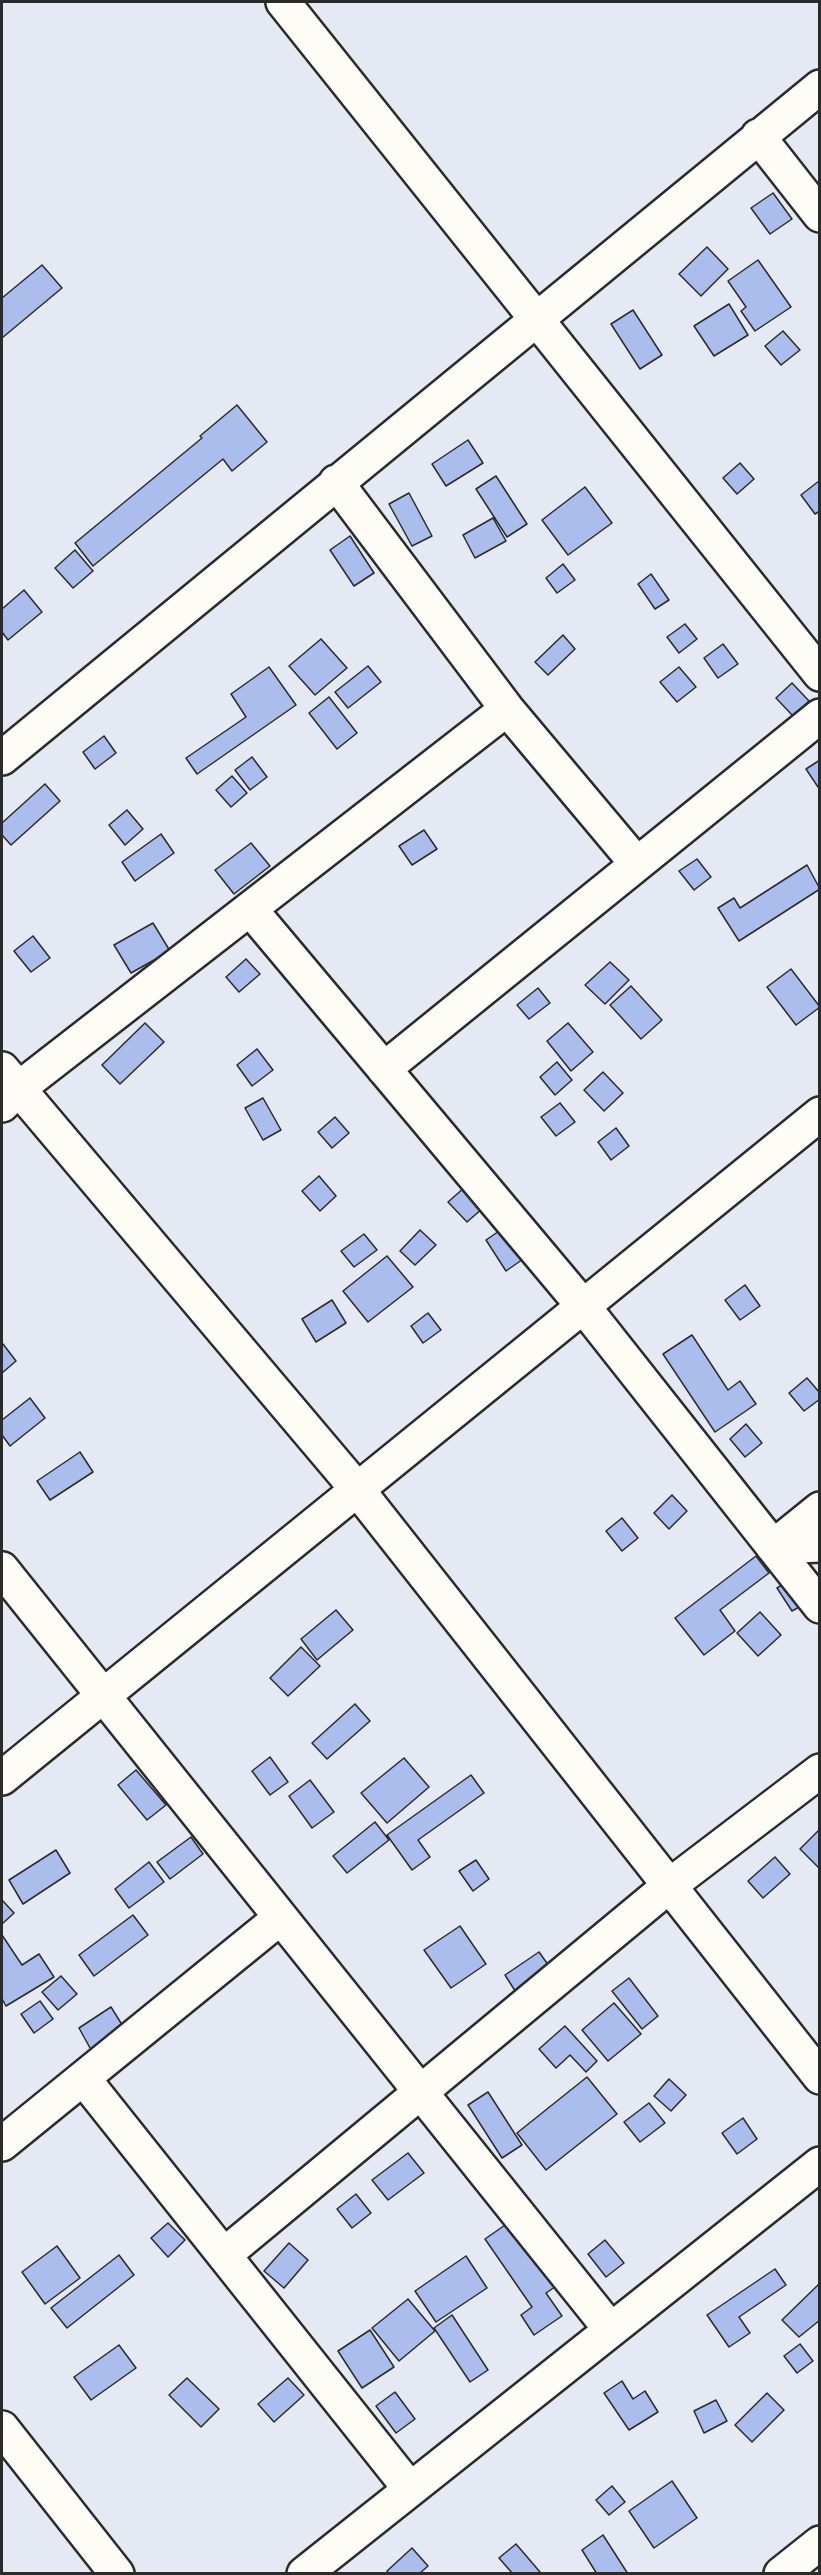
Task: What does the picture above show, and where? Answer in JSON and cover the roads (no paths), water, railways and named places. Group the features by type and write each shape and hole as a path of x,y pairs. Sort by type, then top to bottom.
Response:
{"street":[{"path":"283,2 819,674"},
{"path":"2,759 819,87"},
{"path":"758,136 819,215"},
{"path":"336,482 507,709 637,864"},
{"path":"507,709 250,909 7,1087 357,1489 819,2077"},
{"path":"384,1069 819,716"},
{"path":"250,909 583,1306 819,1606"},
{"path":"2,1778 819,1114"},
{"path":"773,1547 819,1509"},
{"path":"773,1547 819,1545"},
{"path":"2,1569 611,2330"},
{"path":"224,2255 669,1886 819,1771"},
{"path":"2,2144 280,1918"},
{"path":"82,2078 410,2489"},
{"path":"304,2574 819,2164"},
{"path":"6,2442 117,2574"},
{"path":"781,2574 819,2543"}]}
